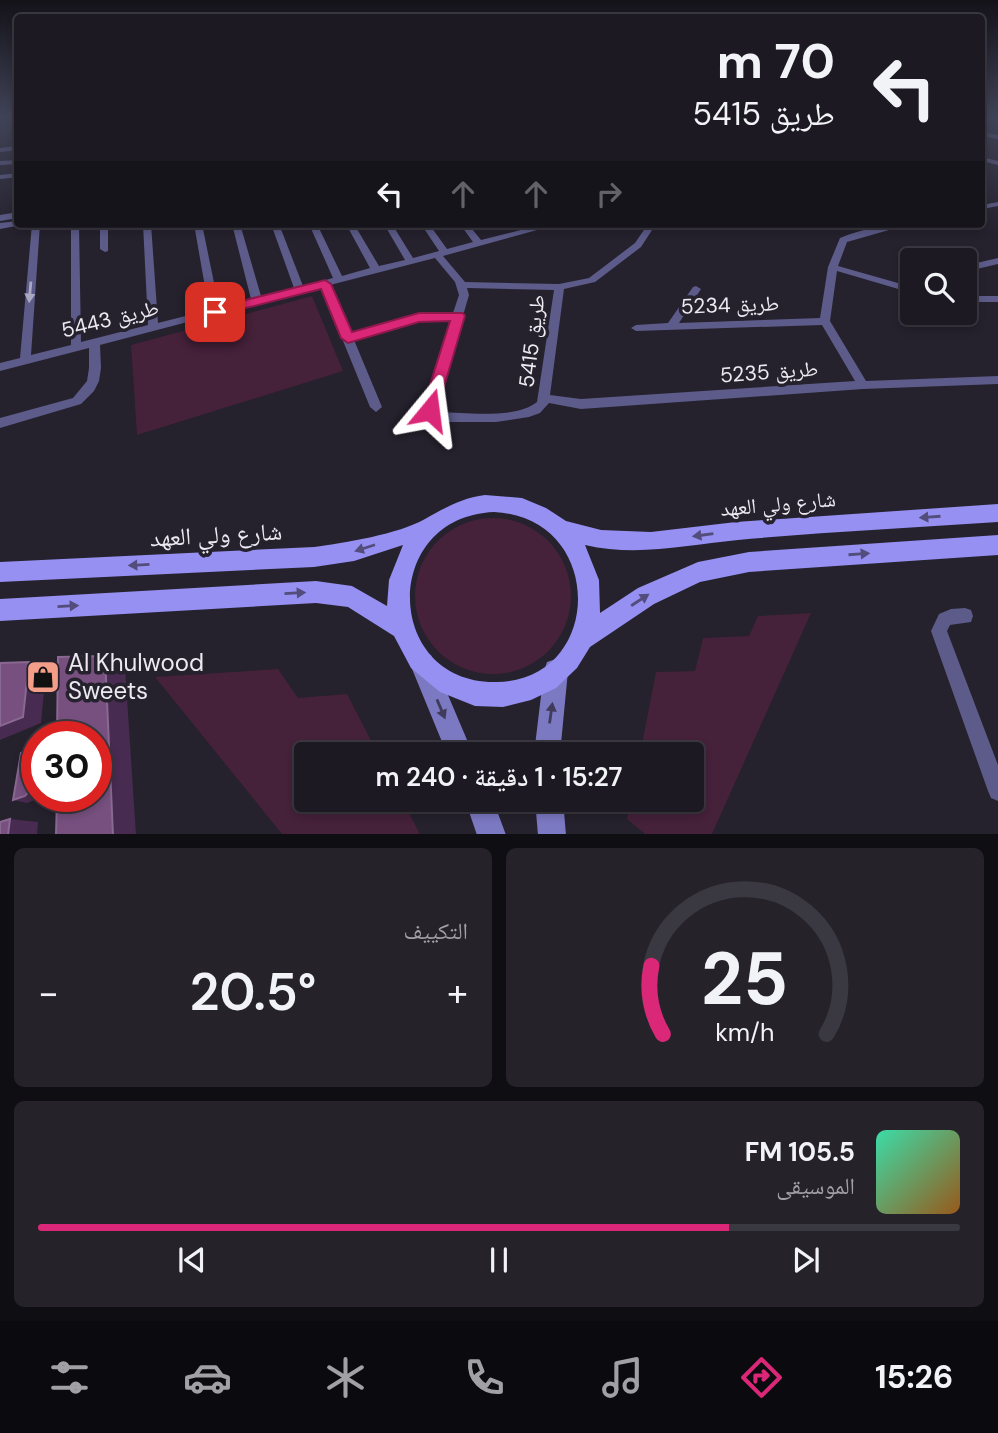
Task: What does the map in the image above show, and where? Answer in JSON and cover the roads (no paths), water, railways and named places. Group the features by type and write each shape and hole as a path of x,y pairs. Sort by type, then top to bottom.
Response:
{"main road":[{"path":"422,664 440,679 463,689 487,693 512,692 536,684 572,656 583,638 592,608 590,579 580,552 563,530 544,516 521,507 498,503 451,513 430,527 412,546 400,571 396,599 400,627 422,664 455,742"},
{"name":"شارع ولي العهد","path":"563,530 601,539 639,542 736,531 998,513"},
{"name":"شارع ولي العهد","path":"0,572 314,557 355,551 430,527"},
{"path":"583,638 646,596 698,572 749,562 998,545"},
{"path":"0,610 316,592 352,597 400,627"},
{"path":"548,742 556,671"},
{"path":"483,812 492,834"},
{"path":"550,812 552,834"}],"street":[{"path":"25,360 36,228"},
{"path":"75,228 76,348"},
{"path":"104,228 105,250"},
{"path":"147,228 153,328"},
{"path":"199,228 215,312"},
{"path":"237,228 257,301"},
{"path":"277,228 300,290"},
{"path":"315,228 339,280"},
{"path":"352,228 376,270"},
{"path":"390,228 411,261"},
{"path":"427,228 461,285"},
{"path":"467,228 480,244"},
{"path":"505,228 511,235"},
{"name":"طريق 5443","path":"0,367 534,228"},
{"path":"559,287 592,280 606,272 638,245 649,228"},
{"path":"870,228 875,231"},
{"path":"863,385 825,321 833,267 843,240 888,228"},
{"path":"977,266 998,261"},
{"path":"833,267 900,287"},
{"path":"325,284 376,407"},
{"name":"طريق 5415","path":"461,285 559,287 544,398 539,409 526,416 434,415 430,410 464,295 461,285"},
{"path":"671,327 696,289"},
{"path":"977,299 998,299"},
{"path":"348,338 419,318 458,316"},
{"name":"طريق 5234","path":"636,328 825,321"},
{"path":"0,423 77,401 88,392 96,381 94,343"},
{"name":"طريق 5235","path":"544,398 580,404 863,385 998,380"},
{"path":"965,616 946,618 939,625 939,631 998,791"}],"place":[{"name":"Al Khulwood Sweets","path":"43,677"}]}
